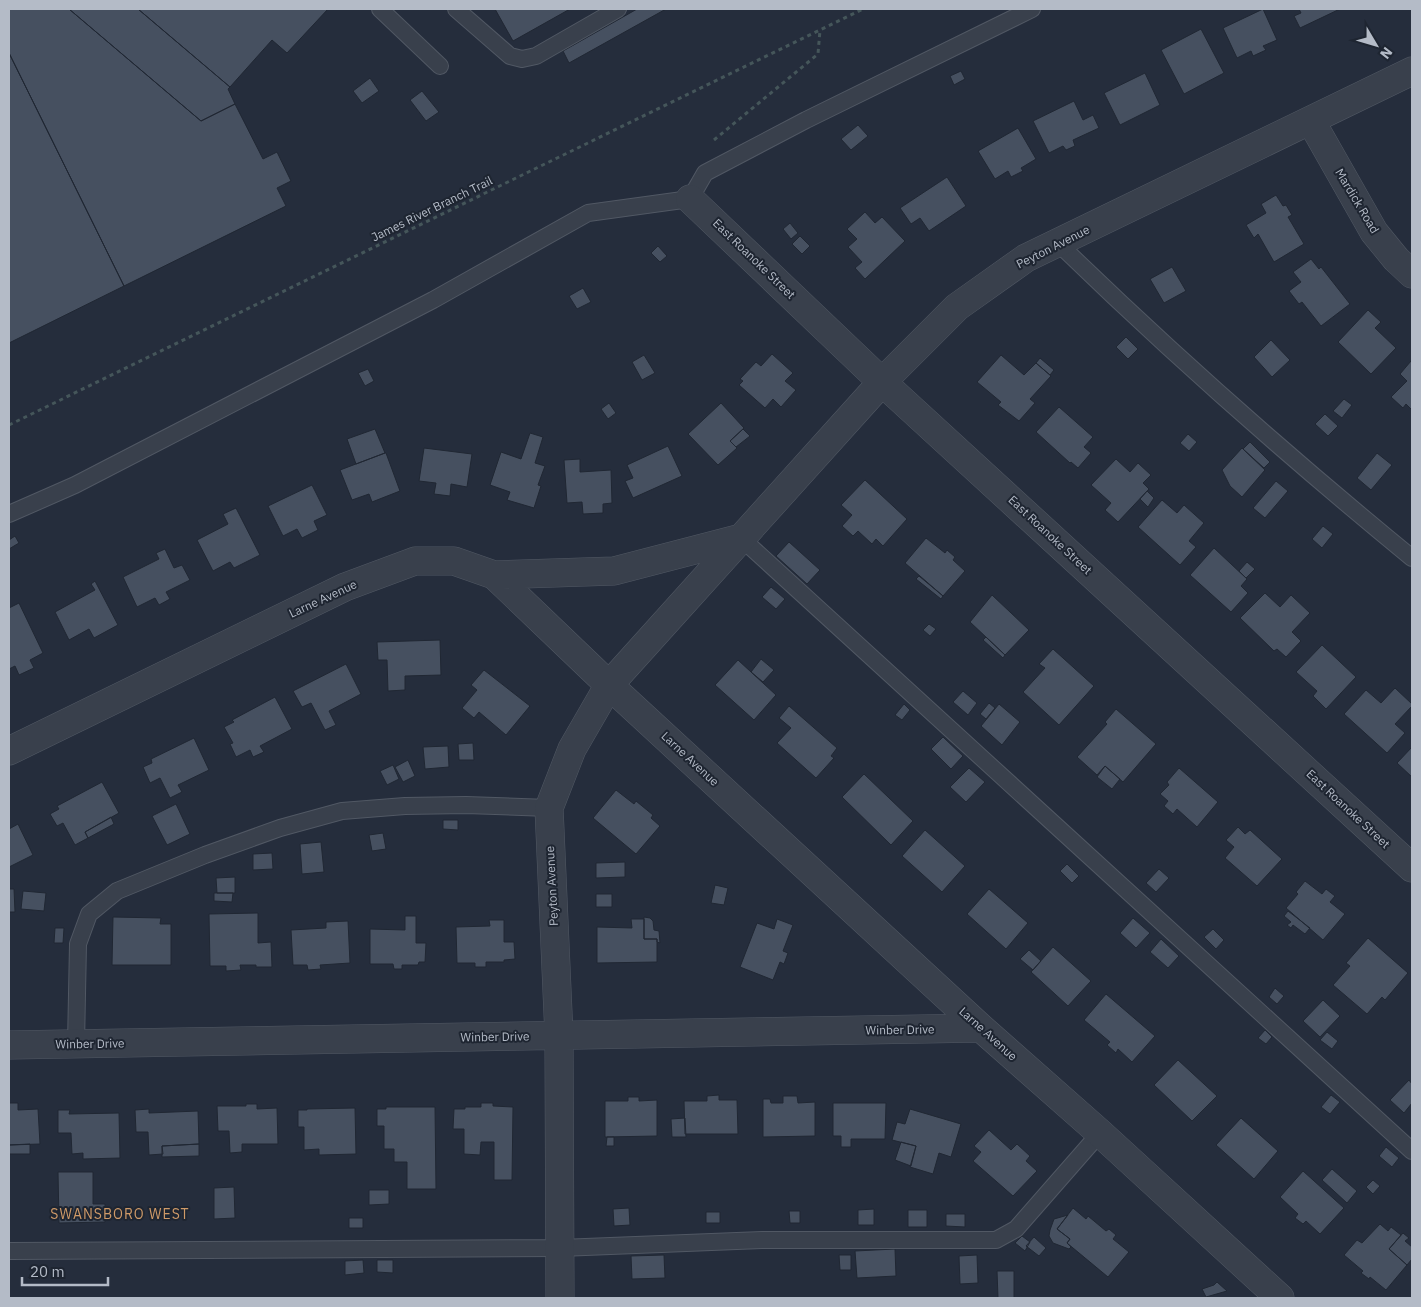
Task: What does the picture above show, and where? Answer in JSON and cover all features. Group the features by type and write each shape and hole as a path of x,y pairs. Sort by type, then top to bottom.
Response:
{"street":[{"name":"Peyton Avenue","path":"560,1298 559,1036 549,808 572,749 609,684 882,382 957,307 1026,258 1311,122 1412,71"},
{"name":"Mardick Road","path":"1311,122 1374,232 1396,259 1412,274"},
{"name":"East Roanoke Street","path":"690,199 882,382 1412,868"},
{"path":"494,575 614,570 741,538"},
{"name":"Larne Avenue","path":"9,752 345,587 415,561 454,561 494,575 981,1028 1100,1133 1280,1298"},
{"name":"Winber Drive","path":"9,1045 981,1028"}],"lane":[{"path":"380,9 440,66"},
{"path":"456,9 510,56 522,59 536,56 618,9"},
{"path":"9,514 75,485 415,309 588,213 690,199 704,173 1032,9"},
{"path":"1058,243 1268,438 1412,558"},
{"path":"741,538 1412,1151"},
{"path":"76,1044 78,944 89,914 117,890 261,835 342,811 405,806 466,805 549,808"},
{"path":"9,1251 560,1248 762,1240 996,1240 1016,1229 1100,1133"}],"path":[{"name":"James River Branch Trail","path":"9,425 863,9"},
{"path":"710,143 818,54 820,30"}],"building":[{"path":"9,9 69,9 201,121 235,104 263,159 277,152 291,181 277,188 286,206 124,286 9,53"},
{"path":"69,9 138,9 230,87 228,89 235,104 201,121"},
{"path":"138,9 328,9 287,53 272,40 230,87"},
{"path":"495,9 570,9 513,41"},
{"path":"637,9 666,9 569,63 563,51"},
{"path":"1263,9 1277,40 1263,46 1266,50 1253,56 1251,51 1237,58 1223,28"},
{"path":"1299,9 1340,9 1300,28 1294,16 1301,13"},
{"path":"1201,29 1224,73 1184,94 1161,50"},
{"path":"9,53 124,286 9,343"},
{"path":"961,71 965,79 954,85 950,76"},
{"path":"1145,73 1160,105 1120,125 1104,93"},
{"path":"370,78 379,91 362,103 353,91"},
{"path":"422,91 439,112 426,121 410,100"},
{"path":"1074,101 1083,120 1093,115 1099,128 1073,140 1075,146 1066,150 1063,146 1049,153 1033,121"},
{"path":"858,125 868,136 851,150 841,139"},
{"path":"1018,128 1036,159 1021,168 1023,171 1011,177 1008,171 995,179 978,151"},
{"path":"947,177 966,206 929,231 920,218 911,224 900,208"},
{"path":"1276,195 1283,206 1286,205 1292,215 1288,217 1304,244 1274,262 1258,234 1254,238 1246,225 1266,213 1261,204"},
{"path":"865,212 875,223 882,217 905,241 865,279 855,268 862,262 848,247 857,239 847,229"},
{"path":"790,223 798,233 791,239 783,229"},
{"path":"800,236 810,246 802,254 792,244"},
{"path":"658,246 667,256 660,262 651,253"},
{"path":"1311,259 1319,269 1321,267 1350,304 1321,326 1302,302 1299,304 1289,291 1301,282 1293,272"},
{"path":"1172,267 1186,291 1164,303 1150,279"},
{"path":"583,288 591,302 577,309 569,296"},
{"path":"1368,310 1381,322 1375,328 1396,348 1371,374 1338,342"},
{"path":"1126,337 1138,349 1128,359 1116,347"},
{"path":"1271,340 1290,360 1272,377 1254,357"},
{"path":"772,354 793,373 785,381 796,390 781,407 773,399 765,408 739,385 743,381 740,379 756,362 761,366"},
{"path":"644,355 655,373 642,380 632,362"},
{"path":"1001,355 1024,375 1036,363 1051,376 1030,399 1035,403 1019,421 998,405 1001,402 977,382"},
{"path":"1040,358 1054,370 1050,375 1036,363"},
{"path":"1411,361 1412,410 1406,404 1403,408 1391,397 1407,381 1400,374"},
{"path":"368,369 374,381 365,386 358,373"},
{"path":"1344,399 1352,405 1342,418 1333,411"},
{"path":"609,403 616,413 608,419 601,409"},
{"path":"721,403 744,428 730,441 737,448 718,465 688,434"},
{"path":"1059,407 1093,437 1084,447 1091,453 1078,468 1036,432"},
{"path":"1325,414 1338,426 1328,436 1315,424"},
{"path":"375,429 385,453 356,464 347,439"},
{"path":"743,429 750,436 736,447 730,441"},
{"path":"530,433 543,437 535,463 545,466 538,485 541,486 534,508 507,500 510,492 490,485 501,452 521,459"},
{"path":"1188,434 1197,442 1189,451 1180,443"},
{"path":"1250,442 1270,462 1264,468 1243,449"},
{"path":"668,446 682,476 633,498 625,481 633,478 627,465"},
{"path":"424,448 472,454 467,487 451,484 450,496 434,494 436,483 419,481"},
{"path":"1242,448 1265,470 1242,497 1230,486 1222,470"},
{"path":"386,453 400,491 372,502 369,494 352,500 340,470"},
{"path":"1377,453 1392,465 1371,490 1357,478"},
{"path":"580,459 580,472 611,470 612,503 603,504 603,513 583,514 582,502 567,503 564,460"},
{"path":"1116,459 1130,472 1138,463 1151,475 1143,483 1149,489 1118,522 1105,510 1111,503 1091,485"},
{"path":"865,480 907,519 883,546 876,539 872,544 858,531 853,536 842,526 852,515 841,505"},
{"path":"1276,481 1288,491 1265,518 1253,508"},
{"path":"312,485 327,515 314,521 318,530 302,538 297,529 283,536 268,506"},
{"path":"1147,491 1154,498 1148,507 1140,499"},
{"path":"1162,500 1177,513 1184,505 1204,523 1189,541 1196,547 1180,565 1138,527"},
{"path":"236,508 260,555 234,568 230,562 213,571 197,540 228,524 223,514"},
{"path":"1323,526 1333,534 1322,548 1312,539"},
{"path":"15,536 19,543 9,549 9,540"},
{"path":"926,538 945,553 947,550 955,557 953,560 965,571 943,596 905,563"},
{"path":"789,542 820,570 807,584 776,556"},
{"path":"1214,548 1247,579 1241,586 1248,593 1231,612 1190,575"},
{"path":"165,549 174,568 182,565 190,580 166,592 170,599 159,605 155,598 137,607 123,577 159,559 156,553"},
{"path":"1247,562 1255,569 1246,578 1239,571"},
{"path":"919,576 943,596 941,599 916,579"},
{"path":"95,581 118,625 94,638 89,629 69,640 55,612 95,590 91,584"},
{"path":"771,587 785,599 776,609 762,597"},
{"path":"1265,593 1280,607 1291,595 1310,613 1292,632 1301,641 1286,657 1277,649 1274,651 1240,618"},
{"path":"992,595 1029,630 1005,655 970,622"},
{"path":"19,603 43,653 30,660 34,668 19,675 15,666 9,669 9,608"},
{"path":"929,624 936,629 930,636 923,630"},
{"path":"986,637 1005,655 1003,658 983,640"},
{"path":"440,640 441,675 405,676 405,690 388,691 387,660 378,660 377,642"},
{"path":"1322,645 1356,677 1326,709 1313,696 1317,691 1296,672"},
{"path":"1053,649 1094,686 1059,725 1023,692 1045,668 1039,664"},
{"path":"761,659 774,670 763,682 751,672"},
{"path":"738,660 776,695 754,720 715,685"},
{"path":"346,664 361,694 329,711 336,725 325,730 311,703 302,707 293,691"},
{"path":"484,670 530,706 506,735 479,712 474,718 462,708 477,690 471,685"},
{"path":"1395,688 1412,706 1395,724 1405,733 1387,753 1344,714 1366,690 1381,703"},
{"path":"963,691 977,703 968,715 953,702"},
{"path":"275,697 292,729 260,746 264,752 253,757 250,750 236,757 230,744 233,743 224,727 234,722 232,720"},
{"path":"989,703 995,708 986,719 980,714"},
{"path":"904,704 910,710 902,720 895,715"},
{"path":"999,704 1020,722 1002,745 981,726"},
{"path":"789,706 837,748 831,756 834,758 816,778 777,743 791,728 779,718"},
{"path":"1116,709 1156,744 1123,782 1105,766 1097,775 1077,757 1107,724 1105,722"},
{"path":"943,737 963,756 951,769 931,749"},
{"path":"194,738 209,770 178,785 182,792 170,798 160,778 150,783 143,767 152,763 151,759"},
{"path":"473,743 474,760 459,760 458,744"},
{"path":"448,746 449,767 425,769 423,747"},
{"path":"1412,747 1412,777 1397,763"},
{"path":"408,760 415,776 403,782 395,767"},
{"path":"393,765 399,779 387,785 380,771"},
{"path":"1105,766 1120,779 1112,789 1097,777"},
{"path":"969,768 985,782 966,802 950,787"},
{"path":"1179,768 1218,802 1197,827 1177,809 1173,814 1164,806 1168,801 1160,794 1169,785 1167,782"},
{"path":"864,774 913,821 891,845 842,797"},
{"path":"102,782 119,813 85,832 88,838 75,845 63,823 57,826 50,814 59,809 57,806"},
{"path":"616,790 634,804 636,801 653,815 651,818 660,826 636,854 593,818"},
{"path":"176,804 190,834 167,845 152,816"},
{"path":"111,817 114,824 88,838 85,832"},
{"path":"443,820 458,820 458,830 443,829"},
{"path":"18,824 33,855 9,867 9,829"},
{"path":"1238,827 1245,834 1250,830 1282,859 1257,886 1225,858 1234,847 1226,840"},
{"path":"925,830 965,866 942,892 902,856"},
{"path":"383,833 386,849 372,851 369,835"},
{"path":"321,842 324,872 302,874 300,844"},
{"path":"272,853 273,869 253,870 253,854"},
{"path":"625,862 625,877 596,878 596,863"},
{"path":"1067,864 1079,876 1072,883 1060,871"},
{"path":"1159,869 1169,878 1156,892 1146,883"},
{"path":"235,877 235,893 217,893 216,878"},
{"path":"1305,881 1322,894 1326,889 1335,896 1330,902 1345,914 1323,940 1286,908 1298,894 1296,892"},
{"path":"715,885 728,888 724,905 711,903"},
{"path":"9,889 14,889 15,912 9,912"},
{"path":"989,889 1028,923 1006,949 967,914"},
{"path":"23,891 46,893 44,911 21,909"},
{"path":"214,893 233,893 232,902 214,901"},
{"path":"596,894 612,894 612,907 596,907"},
{"path":"1288,911 1310,928 1305,934 1293,925 1291,928 1287,925 1291,922 1284,916"},
{"path":"258,913 258,943 271,942 272,967 240,965 241,970 226,971 226,966 210,966 209,914"},
{"path":"405,916 416,916 416,943 426,943 425,962 419,962 418,965 402,965 402,969 394,969 393,964 370,964 370,929 405,930"},
{"path":"113,917 161,918 160,924 171,924 171,965 112,965"},
{"path":"644,917 650,918 653,921 654,930 659,931 660,943 657,942 657,939 644,939"},
{"path":"1133,918 1150,933 1136,948 1120,933"},
{"path":"631,919 644,919 644,939 657,939 657,962 597,963 597,927 632,928"},
{"path":"777,919 793,925 783,951 788,953 784,964 780,962 773,980 740,967 757,923 774,929"},
{"path":"489,920 504,920 504,942 514,942 515,959 504,960 504,962 486,962 486,967 475,967 475,963 457,963 456,927 490,926"},
{"path":"348,921 350,963 320,965 321,969 308,970 307,965 293,965 291,930 326,928 326,922"},
{"path":"55,928 64,928 63,943 54,943"},
{"path":"1213,929 1224,940 1216,949 1204,937"},
{"path":"1368,938 1408,973 1385,1000 1382,997 1367,1014 1333,985 1350,966 1346,963"},
{"path":"1161,939 1179,956 1168,968 1150,952"},
{"path":"1053,947 1091,981 1068,1006 1031,972"},
{"path":"1029,950 1041,961 1033,970 1020,959"},
{"path":"1275,988 1284,996 1277,1004 1269,997"},
{"path":"1106,994 1155,1036 1132,1062 1118,1049 1116,1053 1107,1045 1110,1042 1084,1020"},
{"path":"1323,1000 1340,1016 1320,1037 1303,1021"},
{"path":"1265,1030 1272,1037 1266,1044 1258,1038"},
{"path":"1327,1032 1338,1041 1332,1049 1320,1040"},
{"path":"1178,1060 1217,1096 1192,1121 1154,1085"},
{"path":"1409,1080 1412,1084 1412,1103 1404,1113 1390,1100"},
{"path":"719,1095 719,1100 737,1100 738,1134 685,1134 684,1101 707,1101 707,1096"},
{"path":"1331,1095 1340,1102 1330,1114 1321,1107"},
{"path":"783,1096 797,1096 798,1103 815,1102 815,1136 763,1137 763,1099 770,1099 771,1103 783,1103"},
{"path":"628,1097 639,1097 639,1101 657,1100 657,1136 605,1137 605,1101 628,1101"},
{"path":"9,1103 18,1103 18,1110 38,1109 40,1144 9,1145"},
{"path":"481,1103 513,1107 512,1180 494,1180 494,1142 481,1142 480,1155 464,1154 464,1129 453,1129 454,1109 481,1107"},
{"path":"833,1103 886,1103 885,1139 851,1139 851,1147 841,1147 841,1136 833,1136"},
{"path":"246,1104 257,1104 257,1109 277,1108 278,1144 242,1144 242,1152 230,1153 229,1131 218,1131 217,1106 246,1106"},
{"path":"386,1107 435,1107 436,1189 407,1189 407,1162 394,1162 394,1149 384,1149 384,1126 377,1126 377,1109 386,1109"},
{"path":"355,1108 356,1154 319,1155 319,1149 304,1150 304,1127 298,1127 298,1110"},
{"path":"149,1109 149,1113 198,1111 199,1144 162,1146 163,1154 149,1155 148,1132 136,1132 135,1110"},
{"path":"910,1109 961,1124 951,1157 939,1153 933,1174 910,1167 916,1146 892,1140 897,1122 905,1124"},
{"path":"58,1110 70,1110 69,1114 119,1113 120,1158 83,1159 83,1153 72,1154 71,1133 58,1133"},
{"path":"685,1118 686,1137 672,1137 671,1119"},
{"path":"1241,1118 1278,1151 1254,1179 1216,1145"},
{"path":"989,1130 1011,1150 1017,1144 1030,1156 1026,1161 1037,1171 1013,1196 973,1161 981,1152 974,1146"},
{"path":"607,1137 614,1137 614,1146 606,1146"},
{"path":"901,1142 916,1146 911,1166 895,1160"},
{"path":"30,1144 30,1154 9,1154 9,1145"},
{"path":"199,1144 199,1156 162,1157 162,1146"},
{"path":"1386,1147 1399,1158 1392,1167 1379,1156"},
{"path":"1332,1169 1357,1191 1347,1203 1322,1180"},
{"path":"1303,1171 1344,1208 1320,1234 1306,1221 1303,1224 1295,1218 1298,1214 1280,1197"},
{"path":"58,1172 93,1172 93,1204 105,1204 105,1222 59,1223"},
{"path":"1373,1180 1380,1186 1373,1194 1366,1187"},
{"path":"234,1187 235,1218 214,1219 214,1188"},
{"path":"369,1190 389,1190 389,1204 369,1205"},
{"path":"629,1208 630,1225 614,1226 613,1209"},
{"path":"1073,1208 1086,1219 1088,1216 1106,1231 1109,1229 1116,1235 1113,1239 1129,1252 1108,1277 1067,1243 1070,1239 1057,1229"},
{"path":"874,1209 874,1225 858,1225 858,1210"},
{"path":"908,1210 927,1210 927,1227 908,1227"},
{"path":"789,1211 800,1211 800,1223 790,1223"},
{"path":"706,1212 720,1212 720,1223 706,1223"},
{"path":"946,1214 965,1214 965,1227 946,1226"},
{"path":"1068,1215 1057,1229 1070,1239 1067,1243 1071,1247 1069,1249 1053,1243 1049,1236 1054,1219"},
{"path":"349,1218 363,1218 363,1228 349,1228"},
{"path":"1380,1224 1388,1231 1391,1227 1401,1235 1389,1249 1407,1265 1386,1290 1370,1277 1369,1279 1361,1273 1363,1271 1344,1255 1357,1240 1362,1243"},
{"path":"1403,1233 1409,1238 1405,1241 1412,1247 1412,1259 1407,1265 1389,1249"},
{"path":"1022,1236 1030,1242 1025,1251 1015,1243"},
{"path":"1034,1237 1046,1248 1039,1256 1026,1246"},
{"path":"895,1249 896,1276 857,1278 855,1251"},
{"path":"664,1255 665,1278 632,1279 631,1256"},
{"path":"839,1255 851,1255 851,1270 840,1270"},
{"path":"977,1255 978,1283 960,1284 959,1256"},
{"path":"363,1260 364,1273 345,1275 345,1261"},
{"path":"377,1260 393,1260 393,1273 377,1272"},
{"path":"997,1271 1014,1271 1014,1298 998,1298"},
{"path":"1217,1282 1227,1291 1206,1297 1202,1289"}],"district":[{"name":"SWANSBORO WEST","path":"120,1214"}]}
